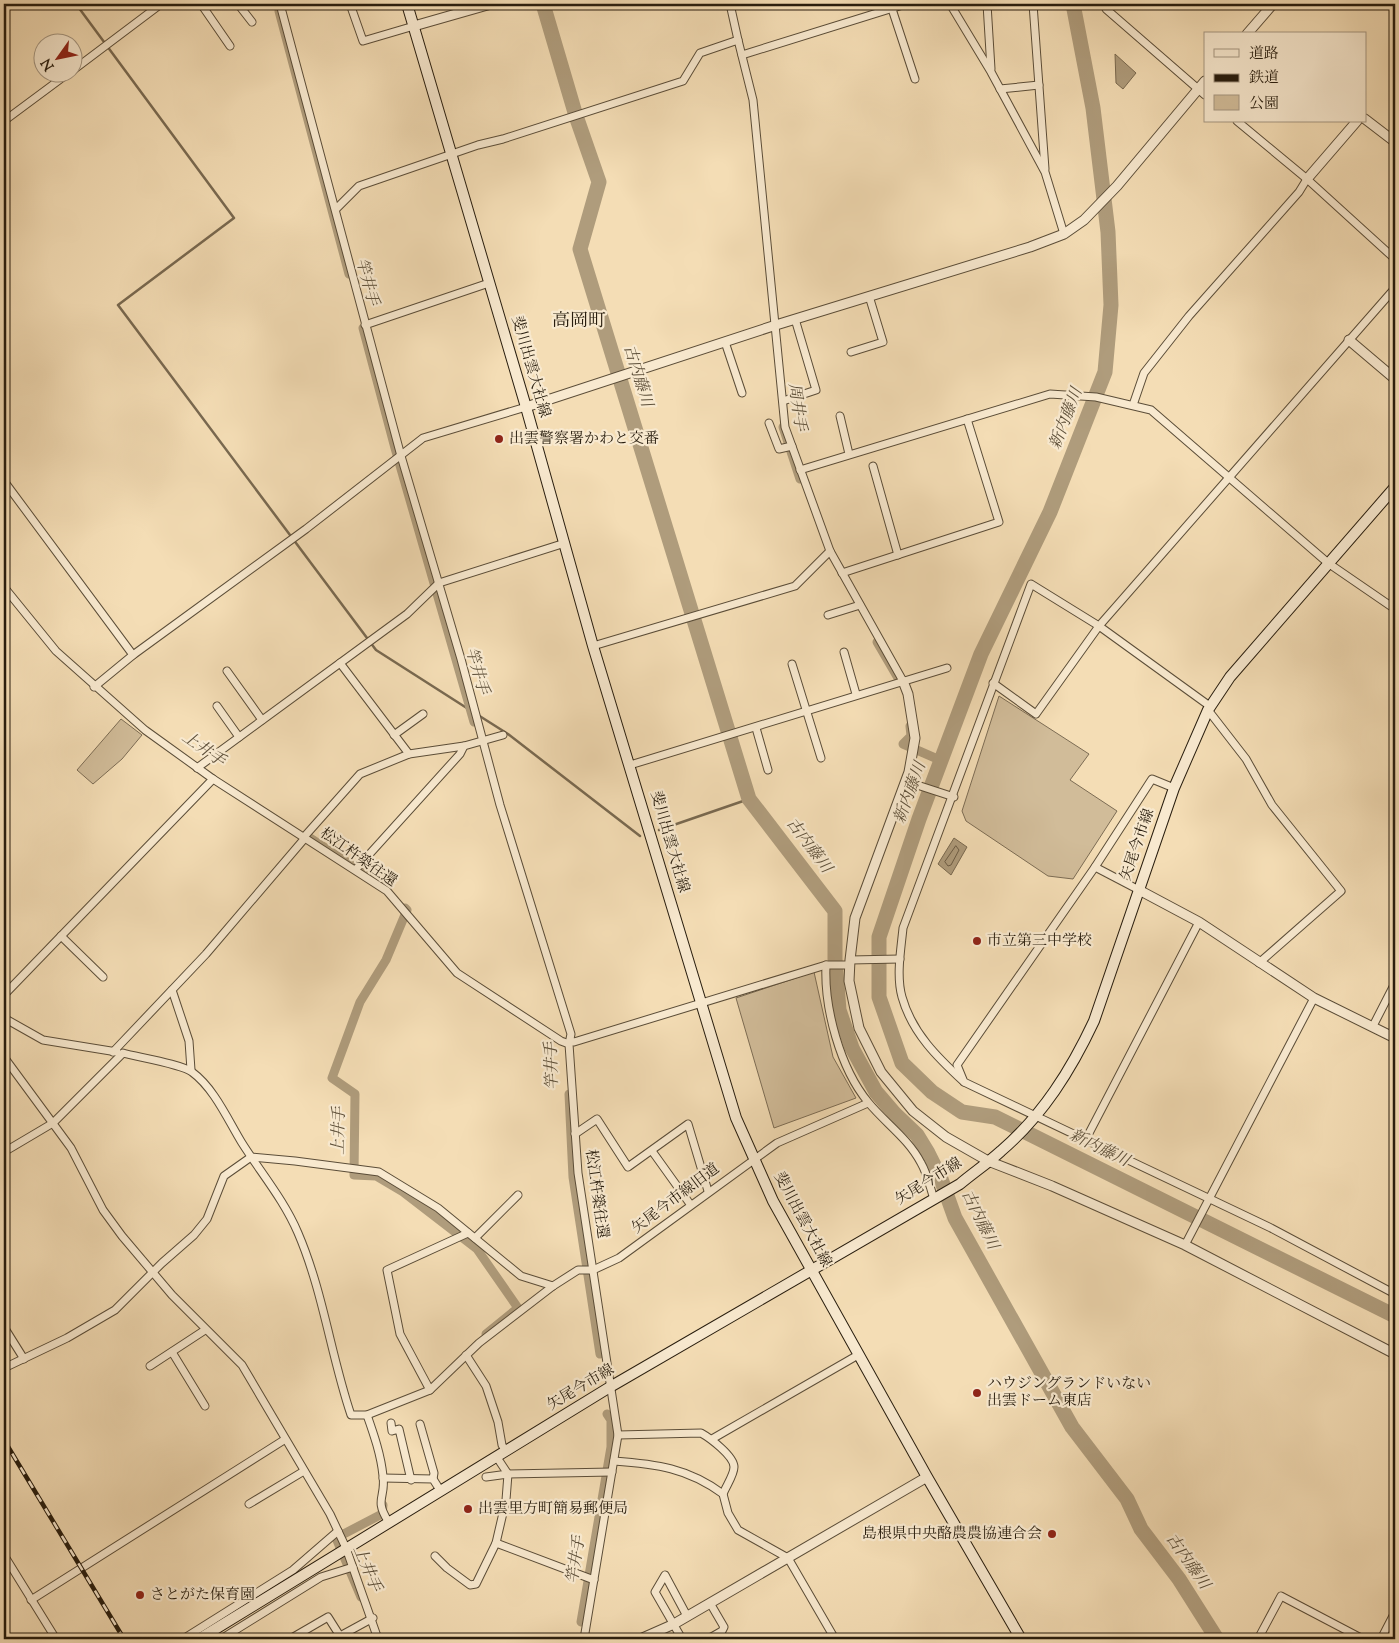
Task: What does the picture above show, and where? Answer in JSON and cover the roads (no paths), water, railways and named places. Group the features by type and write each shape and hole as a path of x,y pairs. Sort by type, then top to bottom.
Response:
{"main road":[{"name":"斐川出雲大社線","path":"407,4 526,407 594,646 736,1118 773,1201 926,1477 1021,1639"},
{"name":"矢尾今市線","path":"199,1639 388,1521 610,1387 960,1184 1001,1151 1056,1091 1078,1055 1094,1021 1174,788 1209,708 1230,677 1395,487"}],"street":[{"path":"82,64 161,4"},
{"path":"201,4 230,46"},
{"path":"238,4 252,22"},
{"path":"280,4 401,456 503,814 571,1034 570,1043 826,965 900,959"},
{"path":"350,4 363,41 491,4"},
{"path":"730,4 753,100 785,427 830,551 903,681 908,694 915,738 909,782 855,918 848,981 859,1028 881,1072 912,1110 946,1137 988,1161 1052,1186 1185,1244 1395,1354"},
{"path":"742,55 906,4"},
{"path":"950,4 991,72 1045,172 1064,234"},
{"path":"987,4 991,72"},
{"path":"1034,4 1045,172"},
{"path":"94,687 132,654 298,535 423,438 526,407 776,325 1064,234 1084,220 1202,92 1106,9 1106,4"},
{"path":"1249,32 1273,4"},
{"path":"892,8 915,79"},
{"path":"336,209 359,186 451,154 684,81 700,53 738,40"},
{"path":"4,121 57,82"},
{"path":"1000,88 1039,85"},
{"path":"1366,120 1395,142"},
{"path":"1238,122 1307,179 1395,259"},
{"path":"1133,405 1144,373 1189,316 1299,192 1307,179 1356,122"},
{"path":"365,325 489,283"},
{"path":"993,683 1036,714 1099,626 1395,288"},
{"path":"851,352 882,342 869,296"},
{"path":"783,401 816,390 796,319"},
{"path":"1349,340 1395,378"},
{"path":"725,342 742,393"},
{"path":"800,470 1050,394 1118,401 1151,410 1328,563 1395,609"},
{"path":"840,416 849,454"},
{"path":"842,573 1000,522 967,419"},
{"path":"768,423 779,449 792,446"},
{"path":"872,466 898,555"},
{"path":"4,481 132,654"},
{"path":"197,768 407,614 439,584 565,543"},
{"path":"594,646 795,586 830,551"},
{"path":"1259,963 1341,891 1272,805 1246,758 1209,708 1099,626 1031,584 904,928 900,959 901,996 917,1031 938,1059 964,1082 1271,1228 1395,1294"},
{"name":"松江杵築往還","path":"4,588 56,651 94,687 145,730 213,779 387,891 457,973 561,1042 570,1043 578,1173 593,1270"},
{"path":"828,615 860,606"},
{"path":"844,652 856,694"},
{"path":"340,663 409,754"},
{"path":"792,664 808,709 821,758"},
{"path":"630,765 756,728 856,694 947,668"},
{"path":"227,671 262,720"},
{"path":"217,706 239,737"},
{"path":"394,735 423,714"},
{"path":"756,728 768,770"},
{"path":"113,1052 206,954 360,774 409,754 464,746 482,739 503,735"},
{"path":"356,870 460,754 464,746"},
{"path":"4,995 213,779"},
{"path":"964,1082 957,1064 1095,867 1152,779 1174,788"},
{"path":"909,782 952,796"},
{"path":"1095,867 1199,922 1314,998 1395,1038"},
{"path":"1086,1139 1199,922"},
{"path":"60,936 103,977"},
{"path":"826,965 825,983 832,1022 843,1058 868,1103 908,1144 922,1163 934,1199"},
{"path":"1373,1026 1395,983"},
{"path":"172,990 189,1041 191,1070"},
{"path":"1185,1244 1314,998"},
{"path":"4,1018 43,1040 123,1053 191,1070 207,1088 275,1191 304,1249 351,1415 367,1415 430,1390 400,1334 387,1270 468,1232"},
{"path":"4,1152 54,1123 123,1053"},
{"path":"4,1057 71,1148 103,1210 153,1272 205,1330 227,1348 242,1365 338,1531 372,1618 378,1639"},
{"name":"矢尾今市線旧道","path":"430,1390 466,1355 514,1315 578,1270 593,1270 619,1258 753,1158 777,1143 868,1103"},
{"path":"575,1134 597,1118 628,1167 688,1124 708,1191"},
{"path":"652,1151 690,1204"},
{"path":"4,1368 115,1310 194,1235 208,1219 224,1176 251,1157 295,1160 379,1172 438,1208 521,1276 554,1286"},
{"path":"475,1238 518,1195"},
{"path":"584,1639 618,1435 593,1270"},
{"path":"4,1327 24,1359"},
{"path":"150,1366 205,1330"},
{"path":"172,1352 205,1406"},
{"path":"435,1556 447,1568 470,1584 476,1584 496,1543 506,1500 508,1474 501,1453 502,1445 498,1422 486,1386 466,1355"},
{"path":"712,1439 858,1355"},
{"path":"367,1415 378,1445 384,1478 380,1508 388,1521"},
{"path":"391,1423 392,1431 399,1429 411,1480"},
{"path":"420,1424 434,1473 433,1479 440,1490"},
{"path":"618,1435 701,1432 712,1439 732,1460 734,1468 723,1494 728,1513 738,1530 788,1558 835,1639"},
{"path":"32,1600 284,1440"},
{"path":"614,1462 655,1464 691,1476 709,1484 723,1494"},
{"path":"249,1504 304,1471"},
{"path":"486,1477 508,1474 612,1472"},
{"path":"640,1639 674,1624 926,1477"},
{"path":"384,1478 433,1479"},
{"path":"183,1639 293,1570 338,1531"},
{"path":"496,1543 594,1580"},
{"path":"4,1555 56,1639"},
{"path":"221,1639 322,1578 353,1567"},
{"path":"682,1639 655,1592 665,1575 688,1616"},
{"path":"1258,1639 1281,1596 1363,1639"},
{"path":"708,1639 722,1631 724,1627 710,1603"},
{"path":"1381,1639 1395,1612"},
{"path":"290,1639 328,1617 340,1636 372,1618"}],"water":[{"path":"1115,54 1136,73 1123,89 1116,83"},
{"path":"954,838 967,847 951,875 938,864"}],"waterway":[{"path":"76,4 234,218 118,305 376,650 473,712"},
{"name":"古内藤川","path":"543,4 576,116 599,182 580,249 749,799 835,911 835,959 839,1010 852,1048 876,1092 917,1135 941,1179 955,1218 1072,1427 1127,1499 1141,1529 1179,1579 1217,1639"},
{"name":"新内藤川","path":"1073,4 1093,108 1108,232 1111,305 1105,372 1050,512 981,654 919,819 879,937 879,997 902,1063 932,1092 962,1112 995,1117 1395,1316"},
{"name":"竿井手","path":"279,11 349,274"},
{"name":"竿井手","path":"363,328 395,448 474,722"},
{"name":"周井手","path":"783,427 800,479"},
{"name":"周井手","path":"877,642 898,678"},
{"path":"478,715 508,734 640,836"},
{"name":"周井手","path":"910,726 911,736 903,744 942,761"},
{"path":"659,830 749,799"},
{"name":"上井手","path":"307,836 384,886"},
{"name":"上井手","path":"405,908 407,910 386,960 360,1002 332,1078 355,1094 354,1175 376,1176 403,1192 477,1249 518,1308 486,1334"},
{"name":"竿井手","path":"569,1094 573,1177 600,1354"},
{"name":"竿井手","path":"581,1622 611,1447 611,1420 607,1414"},
{"name":"上井手","path":"361,1597 336,1538 382,1514 383,1505"}],"railway":[{"path":"4,1440 124,1639"}],"place":[{"name":"出雲警察署かわと交番","path":"499,439"},
{"name":"市立第三中学校","path":"977,941"},
{"name":"ハウジングランドいない 出雲ドーム東店","path":"977,1393"},
{"name":"出雲里方町簡易郵便局","path":"468,1509"},
{"name":"島根県中央酪農農協連合会","path":"1052,1534"},
{"name":"さとがた保育園","path":"140,1595"}],"district":[{"name":"高岡町","path":"579,322"}]}
